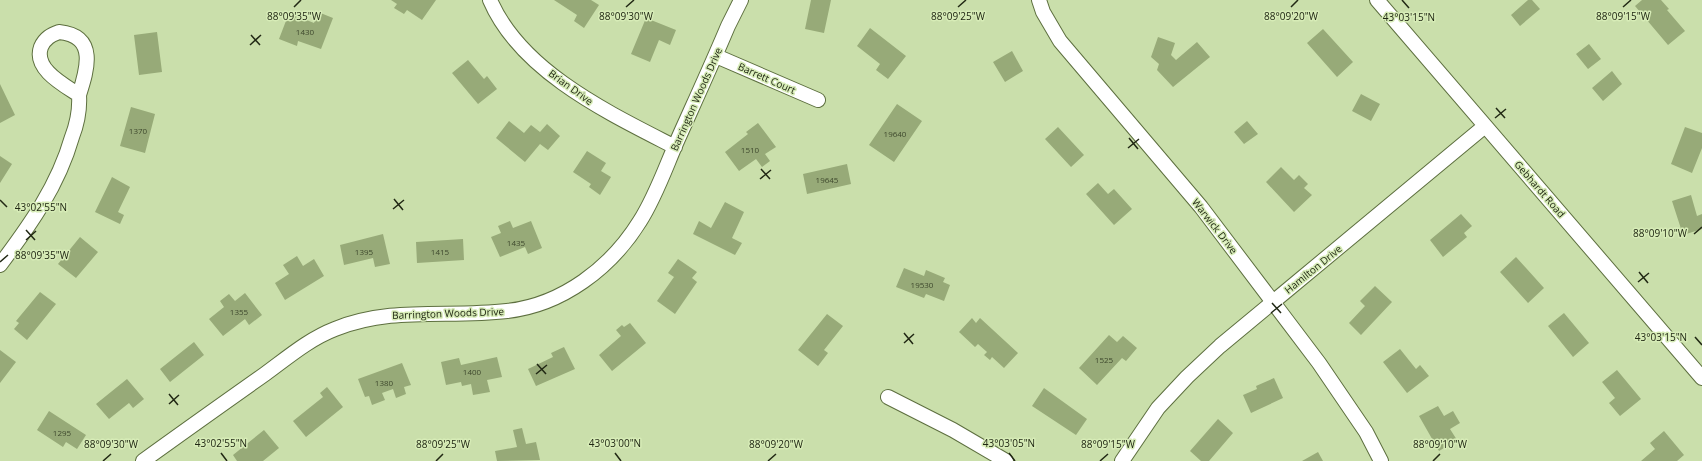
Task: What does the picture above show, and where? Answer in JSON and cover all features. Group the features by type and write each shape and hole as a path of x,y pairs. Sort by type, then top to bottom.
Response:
{"street":[{"name":"Brian Drive","path":"490,0 504,26 515,41 533,59 575,91 612,115 675,147"},
{"name":"Barrington Woods Drive","path":"142,461 301,348 334,329 381,316 431,313 483,314 530,307 572,289 590,277 621,248 640,221 741,0"},
{"name":"Warwick Drive","path":"1039,0 1043,12 1060,41 1201,207 1332,382 1366,432 1381,461"},
{"name":"Gebhardt Road","path":"1377,0 1702,378"},
{"name":"Barrett Court","path":"716,56 818,100"},
{"path":"0,265 39,211 56,181 66,159 77,122 80,103 79,95"},
{"name":"Hamilton Drive","path":"1122,461 1158,408 1187,376 1272,302 1485,126"},
{"path":"888,398 954,430 1006,461"}],"building":[{"path":"391,0 436,0 422,20 407,10 404,14 394,8 397,4"},
{"path":"554,0 591,0 599,5 584,28 574,21 577,15"},
{"path":"811,0 831,0 824,33 805,29"},
{"path":"1528,0 1532,0 1540,9 1520,26 1511,15"},
{"path":"1642,0 1661,0 1669,9 1667,10 1685,31 1668,45 1635,6"},
{"path":"318,12 333,18 321,49 298,41 297,46 279,39 289,13 314,23"},
{"path":"646,18 676,30 670,45 659,40 650,62 631,54"},
{"path":"870,28 906,56 888,79 876,70 880,64 857,46"},
{"path":"1323,29 1353,62 1337,77 1307,43"},
{"path":"157,32 162,72 139,75 134,35"},
{"path":"1158,37 1175,43 1171,55 1176,60 1197,42 1210,57 1173,87 1157,70 1159,64 1151,57"},
{"path":"1589,44 1601,59 1588,69 1576,54"},
{"path":"1012,51 1023,71 1005,82 993,62"},
{"path":"468,60 484,79 487,76 497,89 478,104 452,73"},
{"path":"1612,71 1622,84 1603,101 1592,88"},
{"path":"0,84 15,115 0,123"},
{"path":"1361,94 1380,104 1371,121 1352,111"},
{"path":"897,104 922,121 894,162 869,145"},
{"path":"131,107 155,114 145,153 120,146"},
{"path":"509,121 524,133 531,125 540,132 547,124 560,136 548,150 540,144 525,162 496,138"},
{"path":"1247,121 1258,134 1244,144 1234,132"},
{"path":"758,123 776,147 765,154 770,161 762,167 756,159 739,171 725,152 748,134 746,132"},
{"path":"1058,127 1084,155 1071,167 1045,139"},
{"path":"1685,127 1702,133 1702,148 1692,173 1671,164"},
{"path":"587,151 606,163 601,171 611,177 600,195 589,187 591,184 573,172"},
{"path":"0,156 12,164 0,183"},
{"path":"847,164 851,184 807,194 803,174"},
{"path":"1281,167 1294,180 1299,175 1308,184 1304,188 1312,195 1294,212 1266,182"},
{"path":"112,177 130,187 118,212 124,215 120,224 95,212"},
{"path":"1098,183 1108,194 1114,189 1132,209 1114,225 1086,194"},
{"path":"1691,195 1697,216 1702,214 1702,229 1683,235 1672,201"},
{"path":"725,202 744,212 732,238 742,243 735,255 693,234 699,221 711,228"},
{"path":"1461,214 1472,226 1464,233 1467,237 1443,257 1430,240"},
{"path":"510,221 513,228 531,221 542,248 528,254 525,247 500,257 491,237 501,233 498,226"},
{"path":"383,234 390,264 375,267 373,258 344,265 340,245"},
{"path":"80,237 98,252 76,278 58,264"},
{"path":"463,239 464,260 417,263 416,242"},
{"path":"297,256 303,266 314,259 324,276 285,300 275,283 289,274 283,265"},
{"path":"1516,257 1544,288 1528,303 1500,272"},
{"path":"678,259 697,272 692,278 697,282 675,314 657,301 674,277 668,273"},
{"path":"904,268 924,276 926,270 945,278 943,282 950,285 944,301 926,294 924,298 896,287"},
{"path":"1375,286 1392,302 1361,335 1349,323 1365,306 1360,301"},
{"path":"40,292 56,304 27,340 14,329 19,323 16,321"},
{"path":"245,293 262,315 249,325 245,319 223,336 209,319 224,307 220,301 229,294 235,301"},
{"path":"1564,313 1589,343 1573,357 1548,326"},
{"path":"827,314 843,326 824,350 828,353 818,366 798,350"},
{"path":"972,318 976,323 980,318 1018,353 1004,368 992,357 990,360 984,355 987,352 978,344 975,347 959,332"},
{"path":"630,323 646,343 612,371 599,355 621,336 616,330 622,325 624,327"},
{"path":"1109,335 1117,342 1123,336 1137,348 1126,361 1122,358 1097,385 1079,368"},
{"path":"194,342 204,355 170,382 160,369"},
{"path":"564,347 575,369 536,386 528,369 553,357 551,353"},
{"path":"1400,349 1416,369 1420,365 1429,376 1407,393 1383,362"},
{"path":"0,350 16,362 0,383"},
{"path":"497,357 502,377 487,380 490,392 473,395 471,384 462,386 461,382 446,385 441,362 459,358 461,365"},
{"path":"402,363 411,385 404,387 406,394 396,398 393,389 382,393 385,400 372,405 369,396 365,397 358,379"},
{"path":"1617,370 1641,399 1620,416 1609,403 1615,398 1602,382"},
{"path":"1274,378 1283,398 1251,413 1243,395 1257,389 1256,386"},
{"path":"127,379 144,399 133,408 129,403 109,419 96,404"},
{"path":"327,387 343,407 306,437 293,421 323,397 320,393"},
{"path":"1044,388 1087,419 1076,435 1032,406"},
{"path":"1438,406 1444,416 1453,411 1460,423 1450,429 1457,440 1439,451 1419,416"},
{"path":"49,411 86,435 77,449 66,442 63,447 37,430"},
{"path":"1218,419 1233,433 1209,461 1201,461 1190,451"},
{"path":"522,428 526,444 536,442 540,460 497,461 495,451 517,447 513,430"},
{"path":"264,430 279,448 263,461 237,461 233,455"},
{"path":"1664,431 1684,455 1677,461 1641,461 1655,449 1650,443"},
{"path":"1318,452 1323,461 1302,461"}]}
